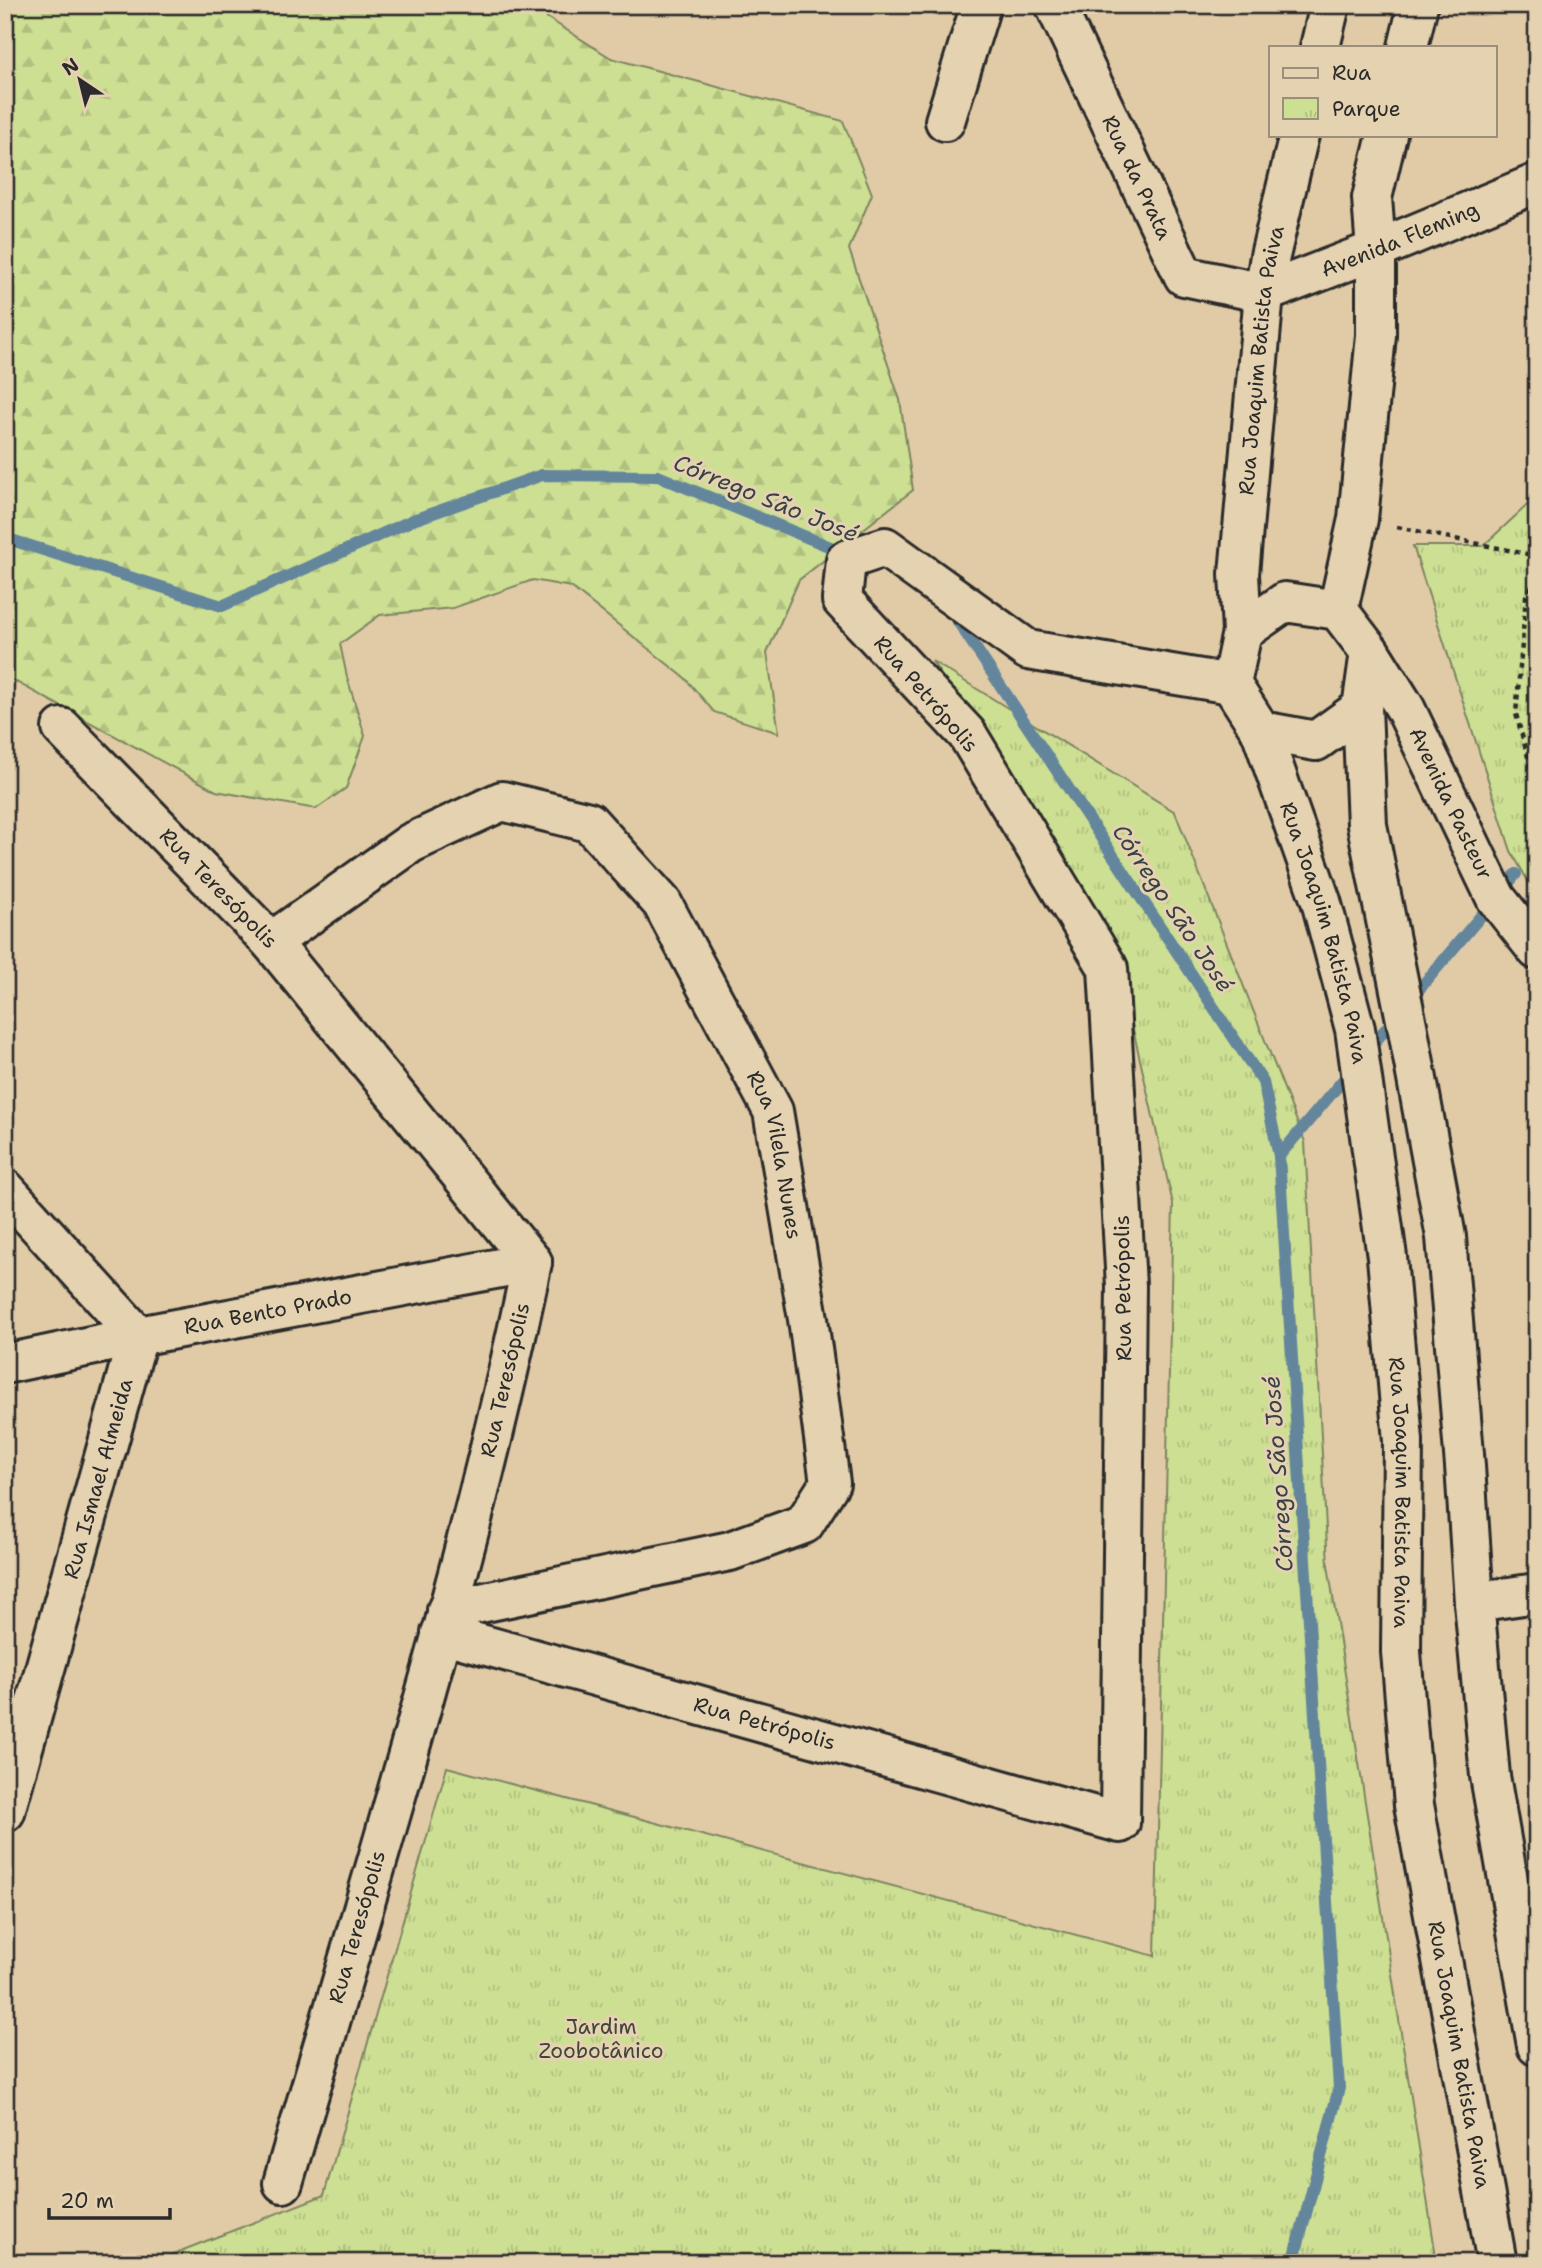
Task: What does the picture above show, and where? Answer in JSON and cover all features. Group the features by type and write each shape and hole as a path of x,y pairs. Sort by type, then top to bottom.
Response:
{"street":[{"path":"944,121 981,5"},
{"name":"Rua da Prata","path":"1055,5 1184,276 1264,293"},
{"path":"1408,46 1418,5"},
{"path":"1320,46 1324,7"},
{"name":"Rua Joaquim Batista Paiva","path":"1299,136 1270,256 1264,293 1239,574 1242,632 1231,684 1261,730 1321,901 1355,1028 1387,1257 1403,1441 1401,1652 1414,1805 1497,2263"},
{"path":"1338,610 1358,519 1376,335 1376,250 1372,198 1387,136"},
{"name":"Avenida Fleming","path":"1264,293 1537,183"},
{"name":"Rua Petrópolis","path":"444,1622 1119,1823 1126,1286 1108,968 967,734 842,600 846,560 885,547 1028,649 1231,684"},
{"path":"1242,632 1285,602 1338,610 1370,652 1362,708 1367,825 1446,1237 1490,1776 1537,2046"},
{"name":"Avenida Pasteur","path":"1370,652 1405,708 1496,898 1537,950"},
{"path":"1261,730 1316,741 1362,708"},
{"name":"Rua Teresópolis","path":"62,728 271,942 532,1262 512,1359 444,1622 283,2183"},
{"name":"Rua Vilela Nunes","path":"271,942 411,842 502,801 589,822 662,903 773,1111 808,1319 831,1483 804,1524 730,1551 444,1622"},
{"path":"5,1189 138,1336"},
{"name":"Rua Bento Prado","path":"5,1364 138,1336 532,1262"},
{"name":"Rua Ismael Almeida","path":"5,1812 138,1336"},
{"path":"1474,1602 1537,1593"}],"path":[{"path":"1358,519 1537,556"},
{"path":"1537,578 1526,596 1516,714 1537,789"}],"green space":[{"path":"5,5 527,5 611,58 843,121 872,194 849,249 900,400 913,490 799,580 767,653 779,733 714,712 685,678 571,587 533,580 453,608 380,615 340,644 365,736 346,788 316,809 216,791 5,676"},
{"path":"1537,496 1537,897 1511,851 1413,546 1483,546"},
{"name":"Jardim Zoobotânico","path":"932,661 1175,812 1305,1142 1328,1565 1437,2263 150,2263 324,2195 447,1767 1155,1956 1173,1204 1112,937"}],"waterway":[{"name":"Córrego São José","path":"5,538 222,606 413,520 542,475 658,476 845,553"},
{"name":"Córrego São José","path":"951,611 1263,1082 1279,1156 1339,2088 1293,2263"},
{"path":"1411,999 1516,874"},
{"path":"1365,1053 1397,1016"},
{"path":"1279,1156 1354,1067"}]}
